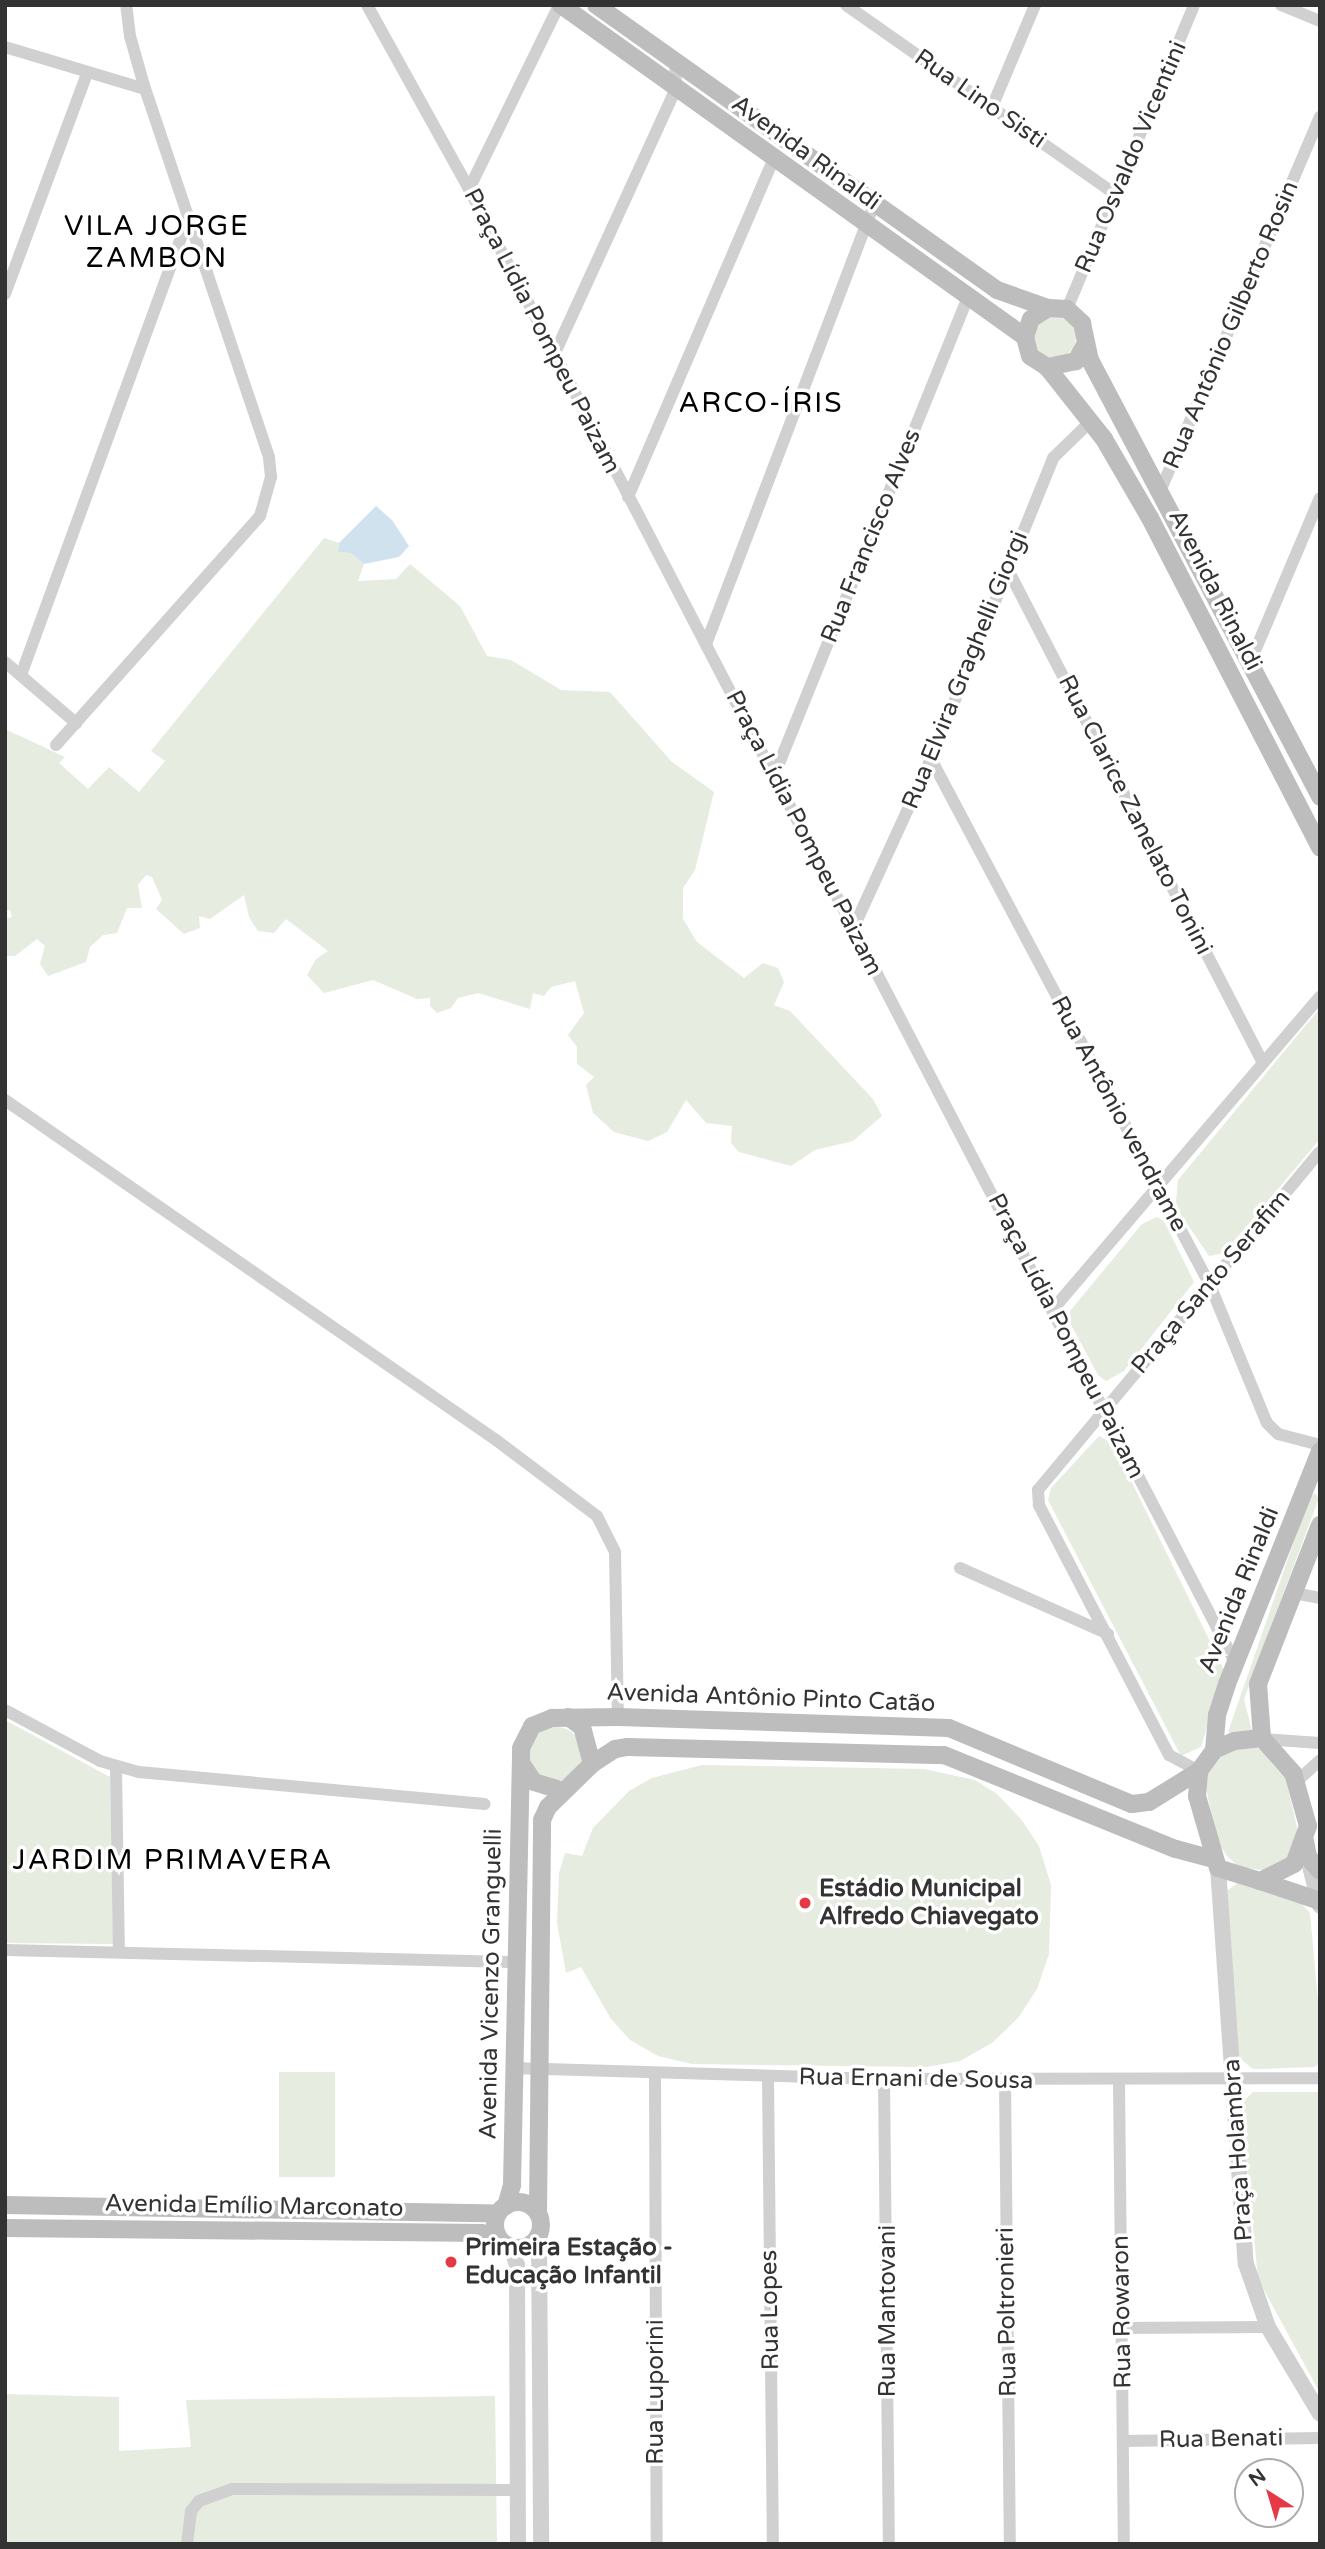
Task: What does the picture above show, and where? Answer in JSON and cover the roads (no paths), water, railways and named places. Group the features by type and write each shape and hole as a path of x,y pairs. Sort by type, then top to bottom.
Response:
{"main road":[{"name":"Avenida Rinaldi","path":"560,5 773,161 1024,337"},
{"name":"Avenida Rinaldi","path":"596,5 874,205 998,290 1048,308"},
{"path":"1048,308 1067,309 1082,323 1086,343 1076,361 1047,367 1030,356 1024,337 1031,319 1048,308"},
{"name":"Avenida Rinaldi","path":"1086,343 1090,360 1159,494 1320,797"},
{"name":"Avenida Rinaldi","path":"1047,367 1091,421 1150,518 1320,848"},
{"name":"Avenida Rinaldi","path":"1199,1771 1214,1749 1217,1715 1320,1451"},
{"name":"Avenida Rinaldi","path":"1263,1738 1258,1684 1320,1525"},
{"path":"568,1717 582,1727 592,1764 564,1791 534,1782 521,1763 524,1736 532,1726 544,1719 568,1717"},
{"name":"Avenida Antônio Pinto Catão","path":"568,1717 949,1728 1132,1804 1149,1801 1199,1771"},
{"path":"1214,1749 1234,1741 1263,1738 1279,1752 1297,1781 1307,1816 1311,1856 1260,1881"},
{"name":"Avenida Antônio Pinto Catão","path":"592,1764 615,1749 628,1747 944,1755 1216,1864"},
{"name":"Avenida Vicenzo Granguelli","path":"506,2243 495,2227 512,2185 512,2068 521,1763"},
{"path":"1199,1771 1197,1796 1216,1864 1320,1903"},
{"name":"Avenida Vicenzo Granguelli","path":"539,2235 542,1820 564,1791"},
{"path":"502,2210 527,2204 538,2213"},
{"name":"Avenida Emílio Marconato","path":"5,2205 502,2210"},
{"name":"Avenida Emílio Marconato","path":"5,2228 481,2233 506,2243"},
{"path":"506,2243 524,2248 539,2235"}],"street":[{"path":"56,744 260,516 268,495 269,457 145,89 126,5"},
{"name":"Praça Lídia Pompeu Paizam","path":"367,5 469,189 853,929 1054,1308 1102,1412 1236,1664"},
{"path":"469,189 560,5"},
{"name":"Rua Lino Sisti","path":"846,5 1115,194"},
{"path":"992,107 1035,5"},
{"name":"Rua Osvaldo Vicentini","path":"1067,309 1195,5"},
{"path":"1281,5 1320,22"},
{"path":"5,47 87,74 145,89"},
{"path":"554,355 676,89 675,63"},
{"path":"5,294 87,74"},
{"name":"Rua Antônio Gilberto Rosin","path":"1159,494 1320,117"},
{"path":"628,497 773,161"},
{"path":"706,644 868,228 874,205"},
{"path":"21,675 188,218"},
{"name":"Rua Francisco Alves","path":"774,776 968,297"},
{"name":"Rua Elvira Graghelli Giorgi","path":"853,929 931,759 1053,458 1091,421"},
{"path":"1249,664 1320,498"},
{"name":"Rua Clarice Zanelato Tonini","path":"1007,568 1263,1063"},
{"path":"5,662 76,723"},
{"name":"Rua Antônio vendrame","path":"931,759 1210,1285 1267,1423 1279,1434 1320,1444"},
{"path":"1054,1308 1159,1189 1320,997"},
{"path":"5,1100 507,1448 597,1516 615,1552 618,1717"},
{"name":"Praça Santo Serafim","path":"1199,1771 1168,1755 1037,1497 1042,1480 1320,1153"},
{"path":"960,1567 1108,1634"},
{"path":"1294,1593 1320,1598"},
{"path":"5,1710 116,1768 165,1777 485,1804"},
{"path":"1263,1738 1320,1743"},
{"path":"1297,1781 1320,1760"},
{"path":"116,1768 119,1950"},
{"path":"1311,1856 1320,1903"},
{"name":"Praça Holambra","path":"1216,1864 1246,2264 1268,2327 1320,2414"},
{"path":"5,1950 119,1950 516,1962"},
{"name":"Rua Ernani de Sousa","path":"512,2068 768,2077 1005,2081 1320,2078"},
{"name":"Rua Luporini","path":"655,2073 657,2544"},
{"name":"Rua Lopes","path":"768,2077 773,2544"},
{"name":"Rua Mantovani","path":"884,2079 890,2544"},
{"name":"Rua Poltronieri","path":"1005,2081 1010,2544"},
{"name":"Rua Rowaron","path":"1119,2081 1124,2544"},
{"name":"Avenida Vicenzo Granguelli","path":"539,2235 541,2544"},
{"name":"Avenida Vicenzo Granguelli","path":"506,2243 517,2277 518,2544"},
{"path":"1123,2328 1268,2327"},
{"name":"Rua Benati","path":"1123,2441 1320,2438"},
{"path":"187,2544 191,2511 199,2501 232,2489 518,2490"}],"water":[{"path":"376,506 392,520 409,546 399,557 364,564 351,553 338,552 339,543"}],"place":[{"name":"Estádio Municipal Alfredo Chiavegato","path":"805,1903"},
{"name":"Primeira Estação - Educação Infantil","path":"451,2262"}],"district":[{"name":"VILA JORGE ZAMBON","path":"157,242"},
{"name":"ARCO-ÍRIS","path":"761,403"},
{"name":"JARDIM PRIMAVERA","path":"173,1860"}]}
